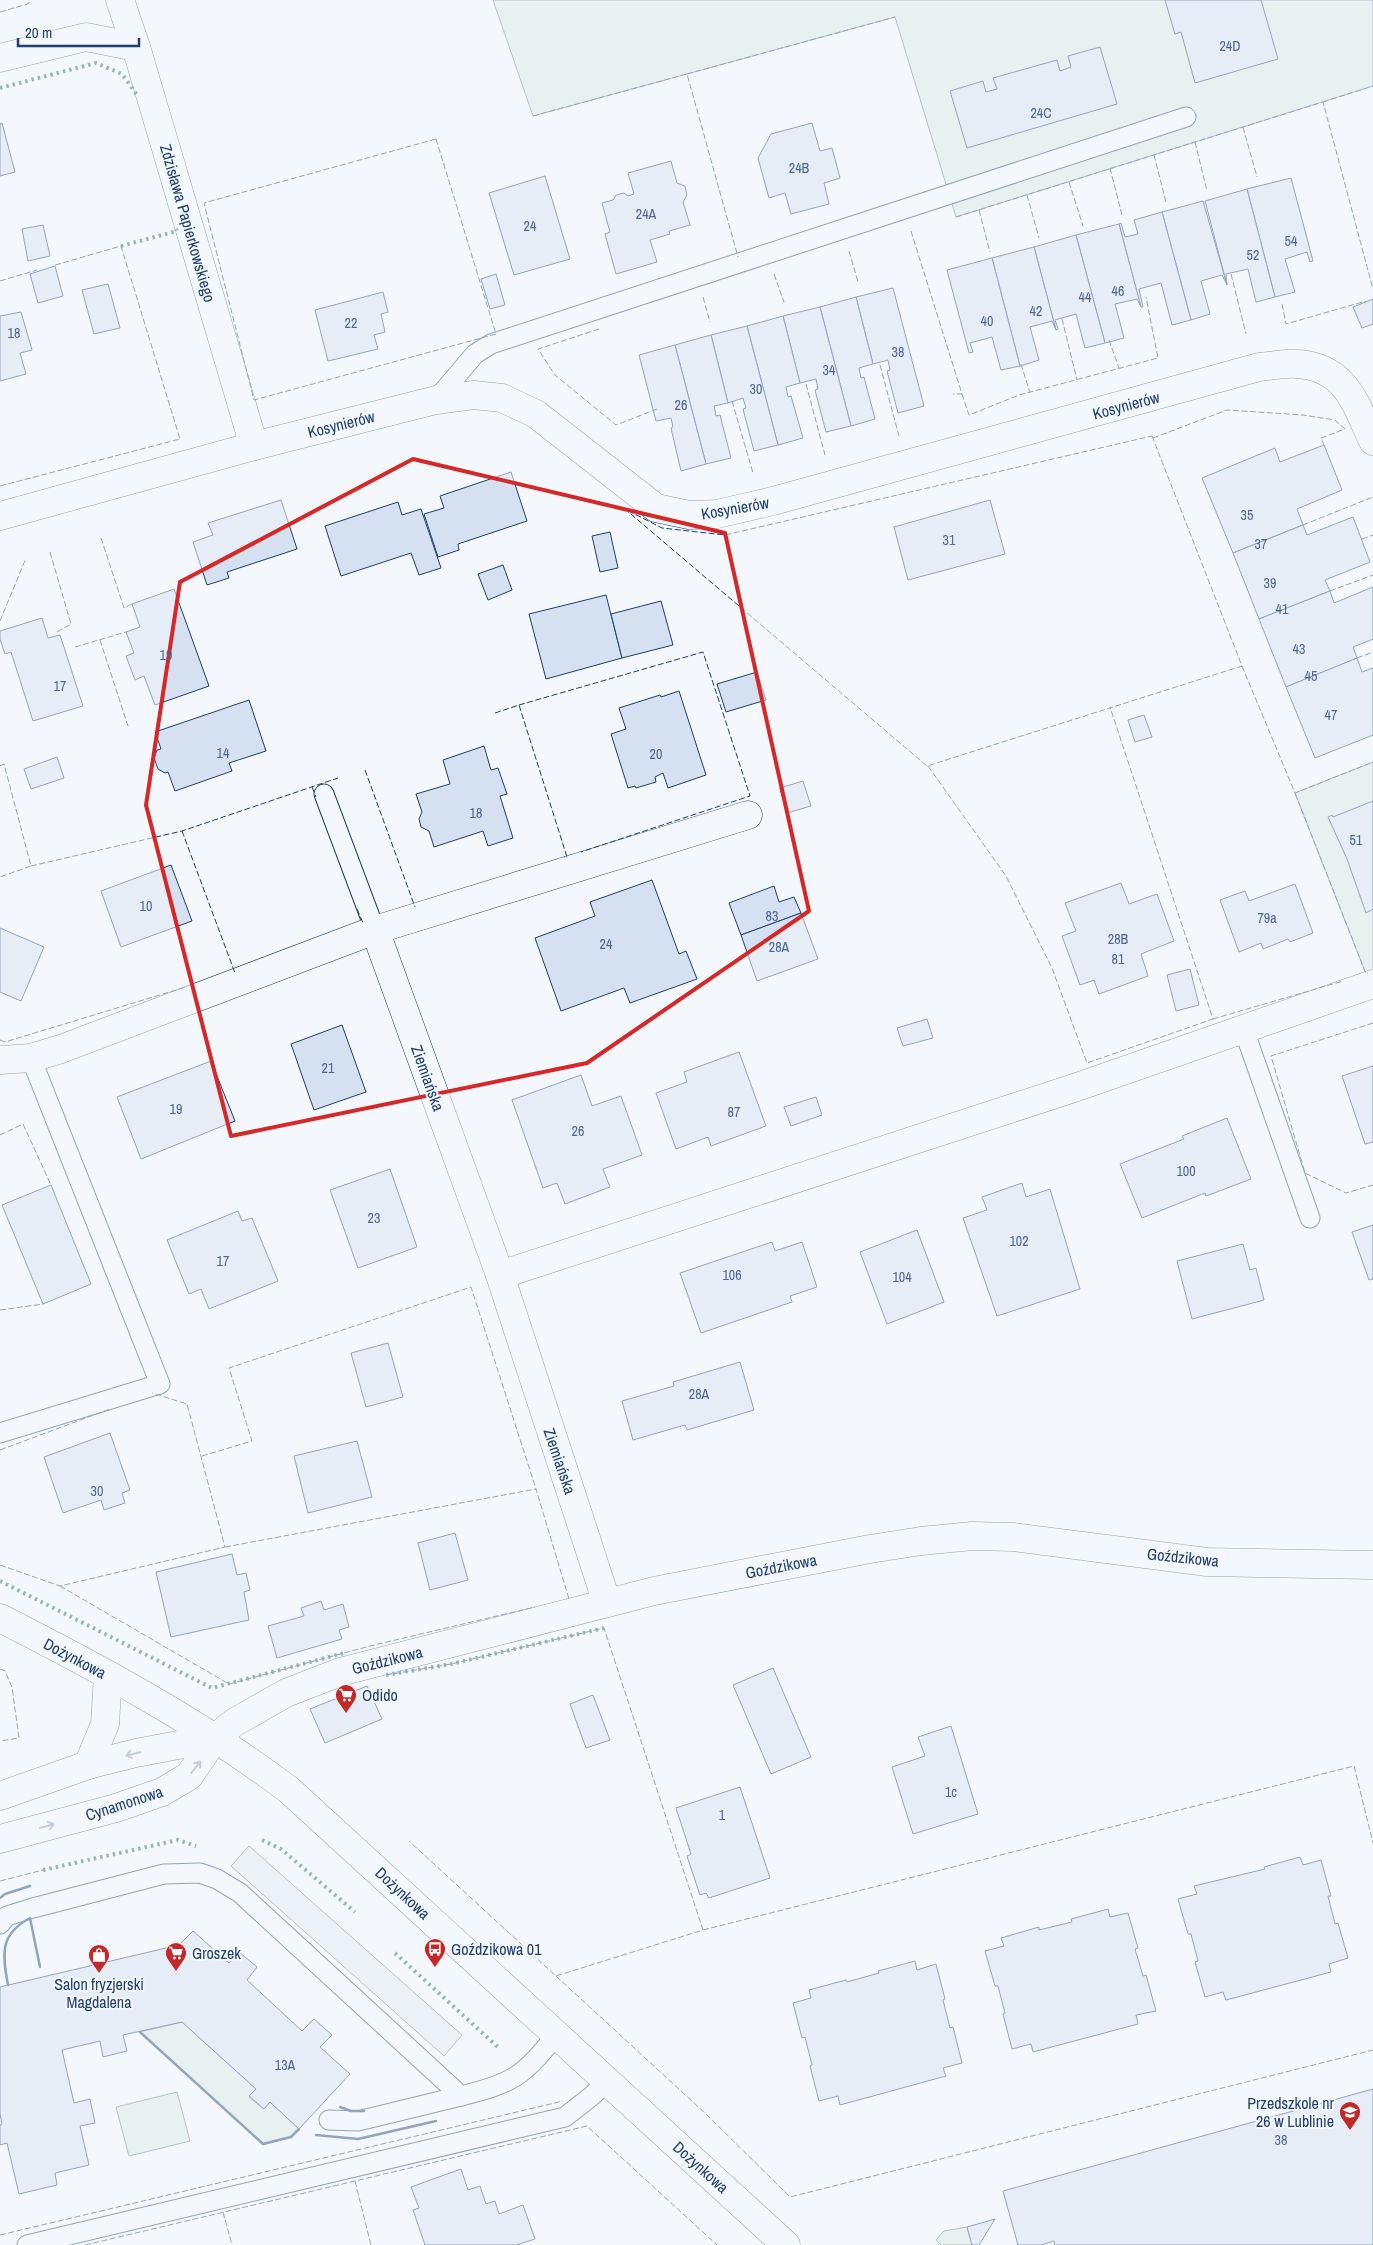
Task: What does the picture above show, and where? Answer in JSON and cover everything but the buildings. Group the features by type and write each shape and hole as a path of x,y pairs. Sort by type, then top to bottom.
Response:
{"street":[{"name":"Zdzisława Papierkowskiego","path":"120,0 136,47 254,446"},
{"path":"0,58 86,37 136,47"},
{"name":"Kosynierów","path":"0,516 254,446 436,400 474,395 502,398 540,416 656,508 688,515 717,514 773,501 1259,367 1297,364 1324,368 1344,384 1373,441"},
{"path":"0,1060 31,1058 61,1049 376,930 748,815"},
{"name":"Ziemiańska","path":"376,930 500,1275 607,1603"},
{"path":"500,1275 1074,1088 1373,984"},
{"name":"Goździkowa","path":"216,1738 235,1722 286,1693 340,1672 654,1591 870,1549 972,1536 1013,1537 1207,1562 1373,1565"},
{"name":"Dożynkowa","path":"0,1618 108,1675 216,1738 253,1763 304,1802 555,2036 786,2245"},
{"path":"88,1765 105,1724 108,1675"},
{"path":"0,1796 88,1765 136,1753 216,1738"},
{"name":"Cynamonowa","path":"0,1838 116,1808 162,1792 189,1776 216,1738"}],"lane":[{"path":"436,400 475,354 491,344 1186,117"},
{"path":"324,794 376,930"},
{"path":"1244,1030 1310,1218"},
{"path":"0,1433 160,1384 31,1058"},
{"path":"0,1924 8,1916 33,1908 164,1874 200,1873 240,1893 461,2096"},
{"path":"329,2120 358,2121 496,2087 514,2079 530,2067 555,2036"},
{"path":"27,2245 565,2117 593,2095 606,2081"}],"highlighted area":[{"path":"413,459 725,533 809,911 587,1063 231,1136 146,805 180,582"}],"shaded area":[{"path":"493,0 1373,0 1373,86 956,217 895,17 533,116"},
{"path":"1373,762 1373,972 1366,974 1295,793"},
{"path":"249,1846 462,2035 444,2056 231,1866"},
{"path":"182,2022 256,2089 249,2097 264,2109 270,2102 299,2129 291,2137 263,2144 140,2032"},
{"path":"177,2092 190,2141 129,2156 116,2107"},
{"path":"967,2227 972,2245 941,2245 936,2240 944,2231"}],"hedge":[{"path":"0,88 96,63 122,74 137,95"},
{"path":"121,246 177,231 176,229"},
{"path":"0,1581 212,1688 344,1653"},
{"path":"386,1675 451,1664 604,1628"},
{"path":"43,1870 178,1840 196,1846"},
{"path":"262,1840 281,1849 355,1912"},
{"path":"395,1953 500,2049"}],"fence":[{"path":"0,12 28,4 30,0"},
{"path":"687,74 895,17"},
{"path":"533,116 687,74 738,257"},
{"path":"1323,102 1373,86"},
{"path":"956,217 1323,102 1373,289"},
{"path":"1243,127 1257,177"},
{"path":"436,139 496,334 254,400 204,203 436,139"},
{"path":"1195,142 1207,191"},
{"path":"1154,155 1166,202"},
{"path":"1110,168 1122,215"},
{"path":"1069,182 1083,226"},
{"path":"1027,195 1039,238"},
{"path":"979,210 990,252"},
{"path":"911,231 962,394 953,394"},
{"path":"0,486 180,439 121,246 52,266"},
{"path":"849,251 858,282"},
{"path":"0,281 37,270"},
{"path":"774,274 784,302"},
{"path":"1231,274 1246,334"},
{"path":"703,297 710,322"},
{"path":"962,394 969,415 1019,395 1158,358 1146,297"},
{"path":"1282,304 1286,324 1366,301"},
{"path":"1062,319 1077,380"},
{"path":"599,329 538,349 555,375 616,425 657,409"},
{"path":"1109,340 1119,368"},
{"path":"1021,364 1030,393"},
{"path":"880,365 899,436"},
{"path":"806,384 825,455"},
{"path":"732,401 753,473"},
{"path":"1153,438 1227,410 1303,415 1335,420 1345,429 1321,438 1324,445"},
{"path":"1152,436 1242,666 927,766 625,509 662,528 725,535 1152,436"},
{"path":"1303,525 1373,497"},
{"path":"1362,539 1373,535"},
{"path":"101,538 124,608 132,604"},
{"path":"50,552 71,624 57,632"},
{"path":"0,621 26,558"},
{"path":"1330,591 1373,575"},
{"path":"75,647 126,632"},
{"path":"100,640 128,726"},
{"path":"519,705 703,652 750,796 581,852"},
{"path":"1357,658 1373,652"},
{"path":"1242,666 1295,793 1373,762"},
{"path":"495,713 519,705 567,857 564,857"},
{"path":"928,766 1006,876 1052,968 1087,1063 1213,1019 1110,707"},
{"path":"0,766 4,764 31,866 0,877"},
{"path":"365,770 415,907"},
{"path":"31,866 182,831 338,778"},
{"path":"312,787 316,797"},
{"path":"1295,793 1366,974 1368,973"},
{"path":"182,831 235,973"},
{"path":"357,909 363,923"},
{"path":"1213,1019 1343,981"},
{"path":"0,1040 5,1042 186,987"},
{"path":"1373,1023 1271,1056 1305,1173 1346,1193 1373,1185"},
{"path":"0,1135 23,1124 51,1185"},
{"path":"202,1456 252,1441 229,1368 471,1287 536,1489"},
{"path":"0,1310 43,1304"},
{"path":"0,1565 60,1586 225,1547 187,1404 152,1393"},
{"path":"0,1450 110,1409"},
{"path":"225,1547 536,1489 569,1599 566,1599"},
{"path":"60,1586 229,1684 370,1646 535,1607"},
{"path":"386,1675 451,1664 604,1628 703,1930 556,1976 409,1841"},
{"path":"0,1669 5,1671 12,1687 19,1738 0,1741"},
{"path":"703,1930 1354,1766 1373,1843"},
{"path":"0,1881 43,1870"},
{"path":"556,1976 705,2113 790,2197 1373,2050"},
{"path":"0,2235 563,2101"},
{"path":"85,2245 587,2126 717,2245"},
{"path":"355,2181 371,2245"},
{"path":"223,2212 232,2245"}],"wall":[{"path":"0,1898 5,1894 30,1886"},
{"path":"8,1985 4,1954 8,1938 20,1924 30,1918 40,1967"},
{"path":"140,2032 263,2144 291,2137 299,2129"},
{"path":"340,2107 351,2111 364,2111"},
{"path":"316,2135 358,2139 436,2121"}],"place":[{"name":"Odido","path":"346,1714"},
{"name":"Goździkowa 01","path":"435,1968"},
{"name":"Groszek","path":"176,1972"},
{"name":"Salon fryzjerski Magdalena","path":"99,1974"},
{"name":"Przedszkole nr 26 w Lublinie","path":"1350,2131"}]}
